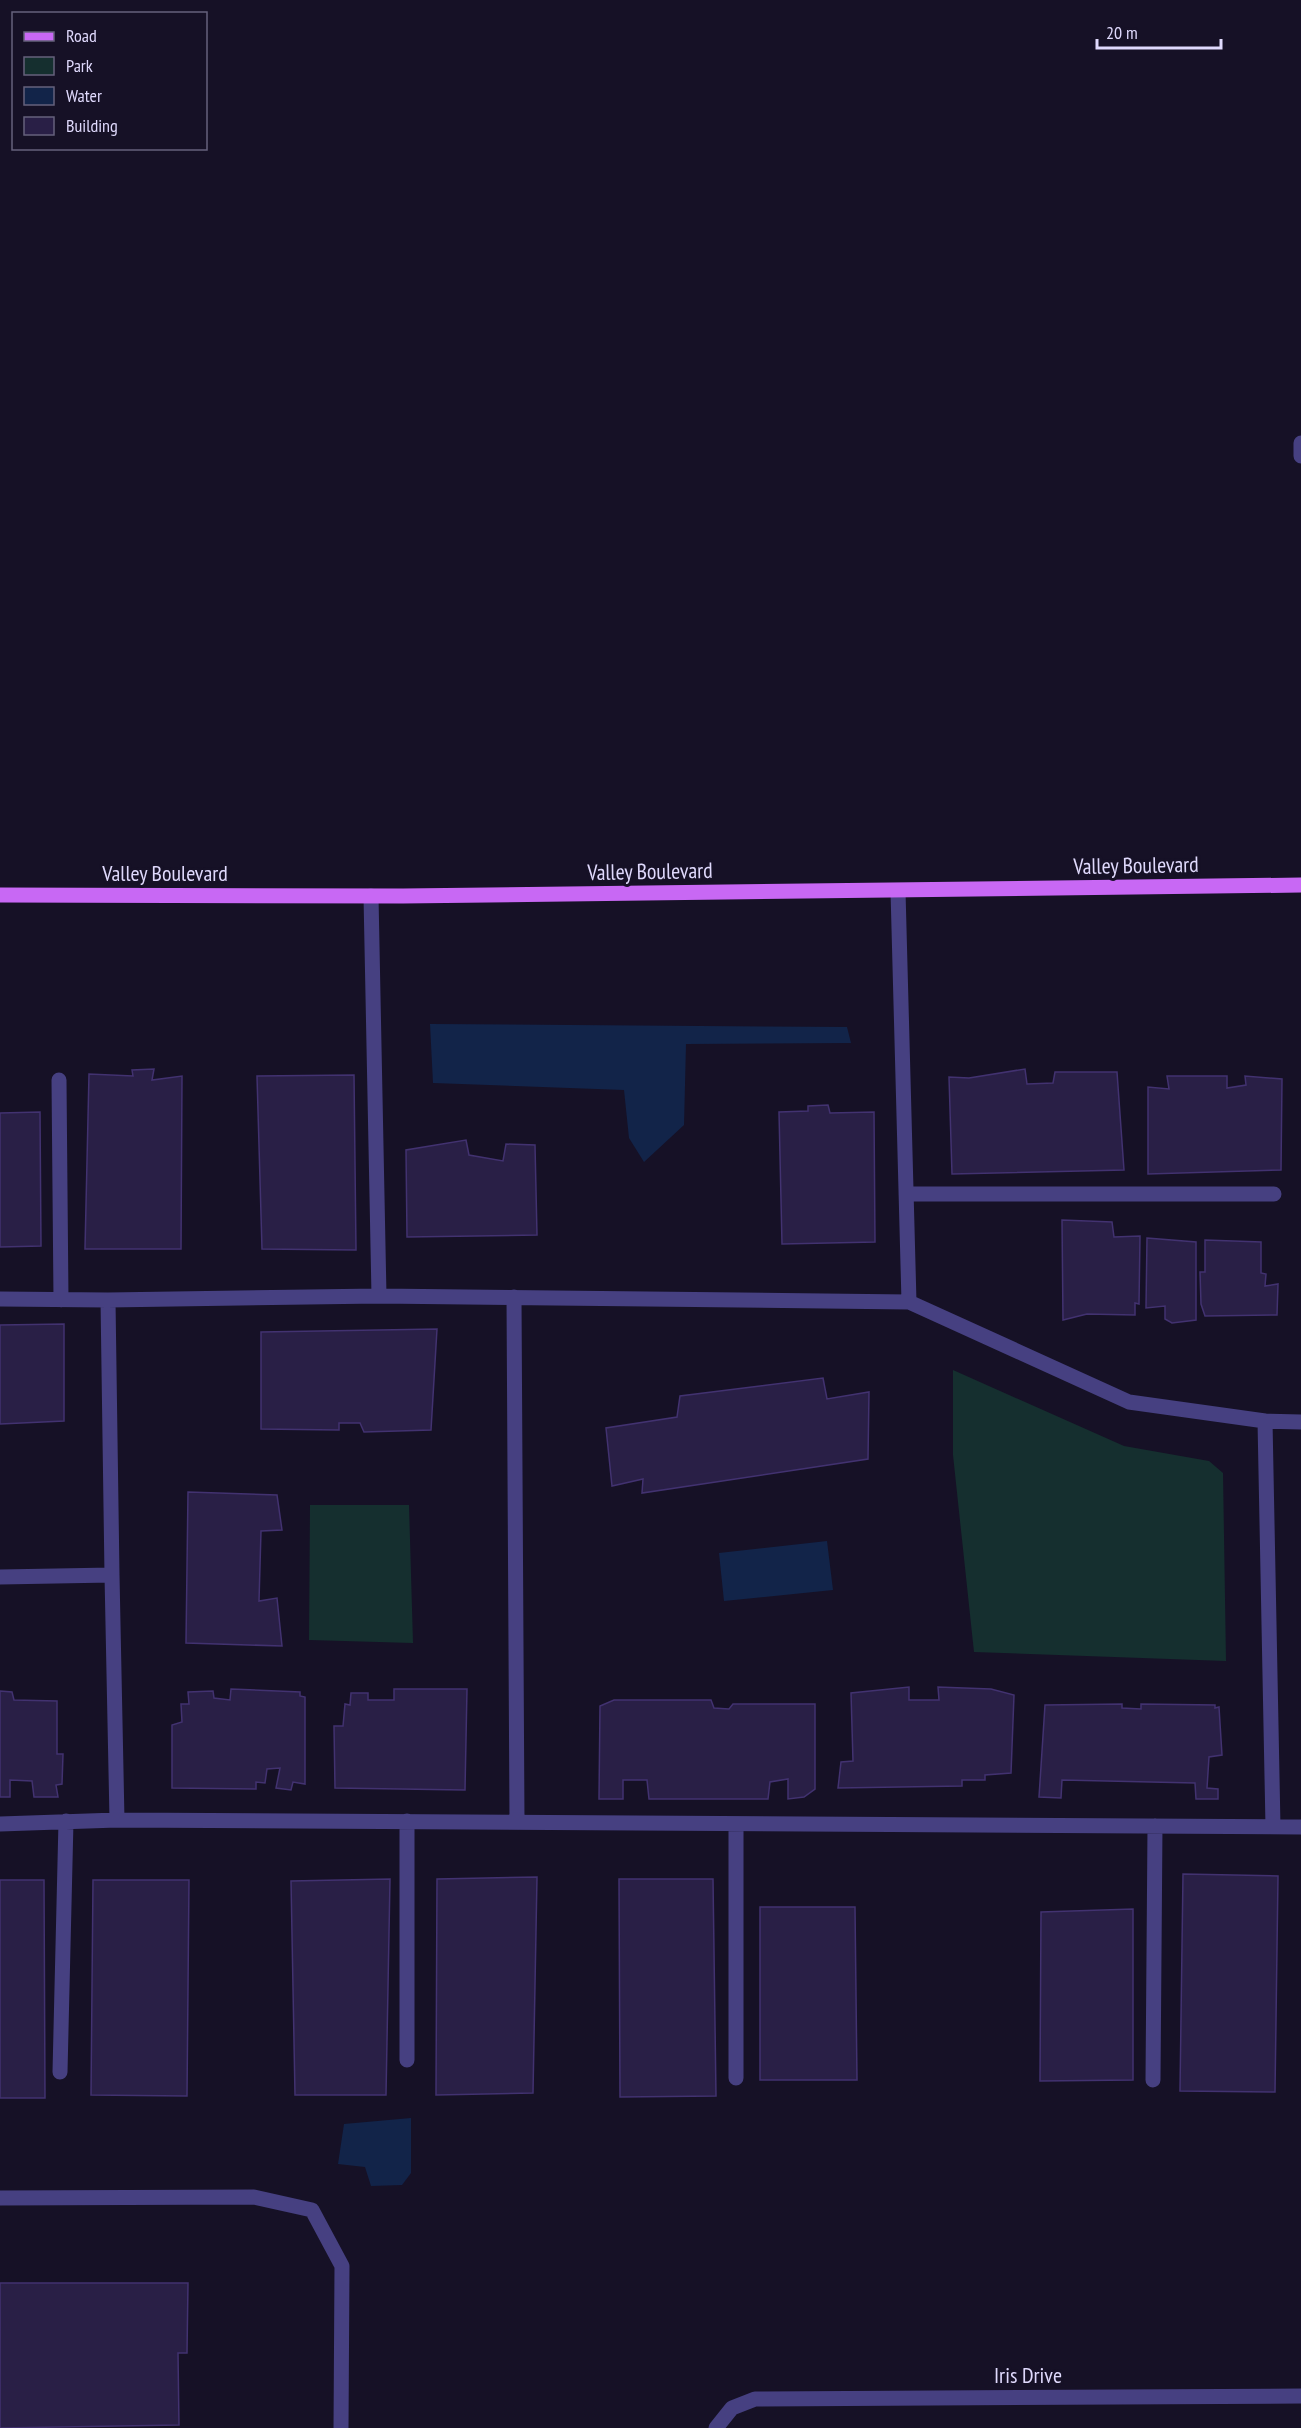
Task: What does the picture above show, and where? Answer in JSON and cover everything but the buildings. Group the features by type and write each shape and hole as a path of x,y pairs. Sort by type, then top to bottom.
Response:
{"main road":[{"name":"Valley Boulevard","path":"0,895 371,896 1301,885"}],"street":[{"path":"1301,443 1301,456"},
{"path":"898,891 909,1302"},
{"path":"371,896 379,1296"},
{"path":"59,1080 61,1300"},
{"path":"906,1194 1274,1194"},
{"path":"0,1299 108,1300 379,1296 909,1302 1129,1402 1265,1421 1301,1422"},
{"path":"514,1298 517,1822"},
{"path":"108,1300 117,1820"},
{"path":"1265,1421 1273,1827"},
{"path":"0,1577 112,1575"},
{"path":"0,1824 117,1820 1301,1827"},
{"path":"60,2072 66,1821"},
{"path":"407,1821 407,2060"},
{"path":"736,1824 736,2078"},
{"path":"1154,2080 1155,1826"},
{"path":"0,2198 254,2198 312,2210 342,2266 341,2428"},
{"name":"Iris Drive","path":"716,2428 732,2408 755,2399 1301,2396"}],"green space":[{"path":"953,1370 1124,1446 1209,1461 1223,1473 1226,1661 974,1652 953,1455"},
{"path":"310,1505 409,1505 413,1643 309,1640"}],"water":[{"path":"430,1024 847,1027 851,1043 686,1044 684,1125 644,1162 629,1138 624,1090 433,1083"},
{"path":"827,1541 833,1590 724,1601 719,1553"},
{"path":"411,2118 411,2173 402,2185 371,2186 365,2167 338,2164 344,2124"}]}
